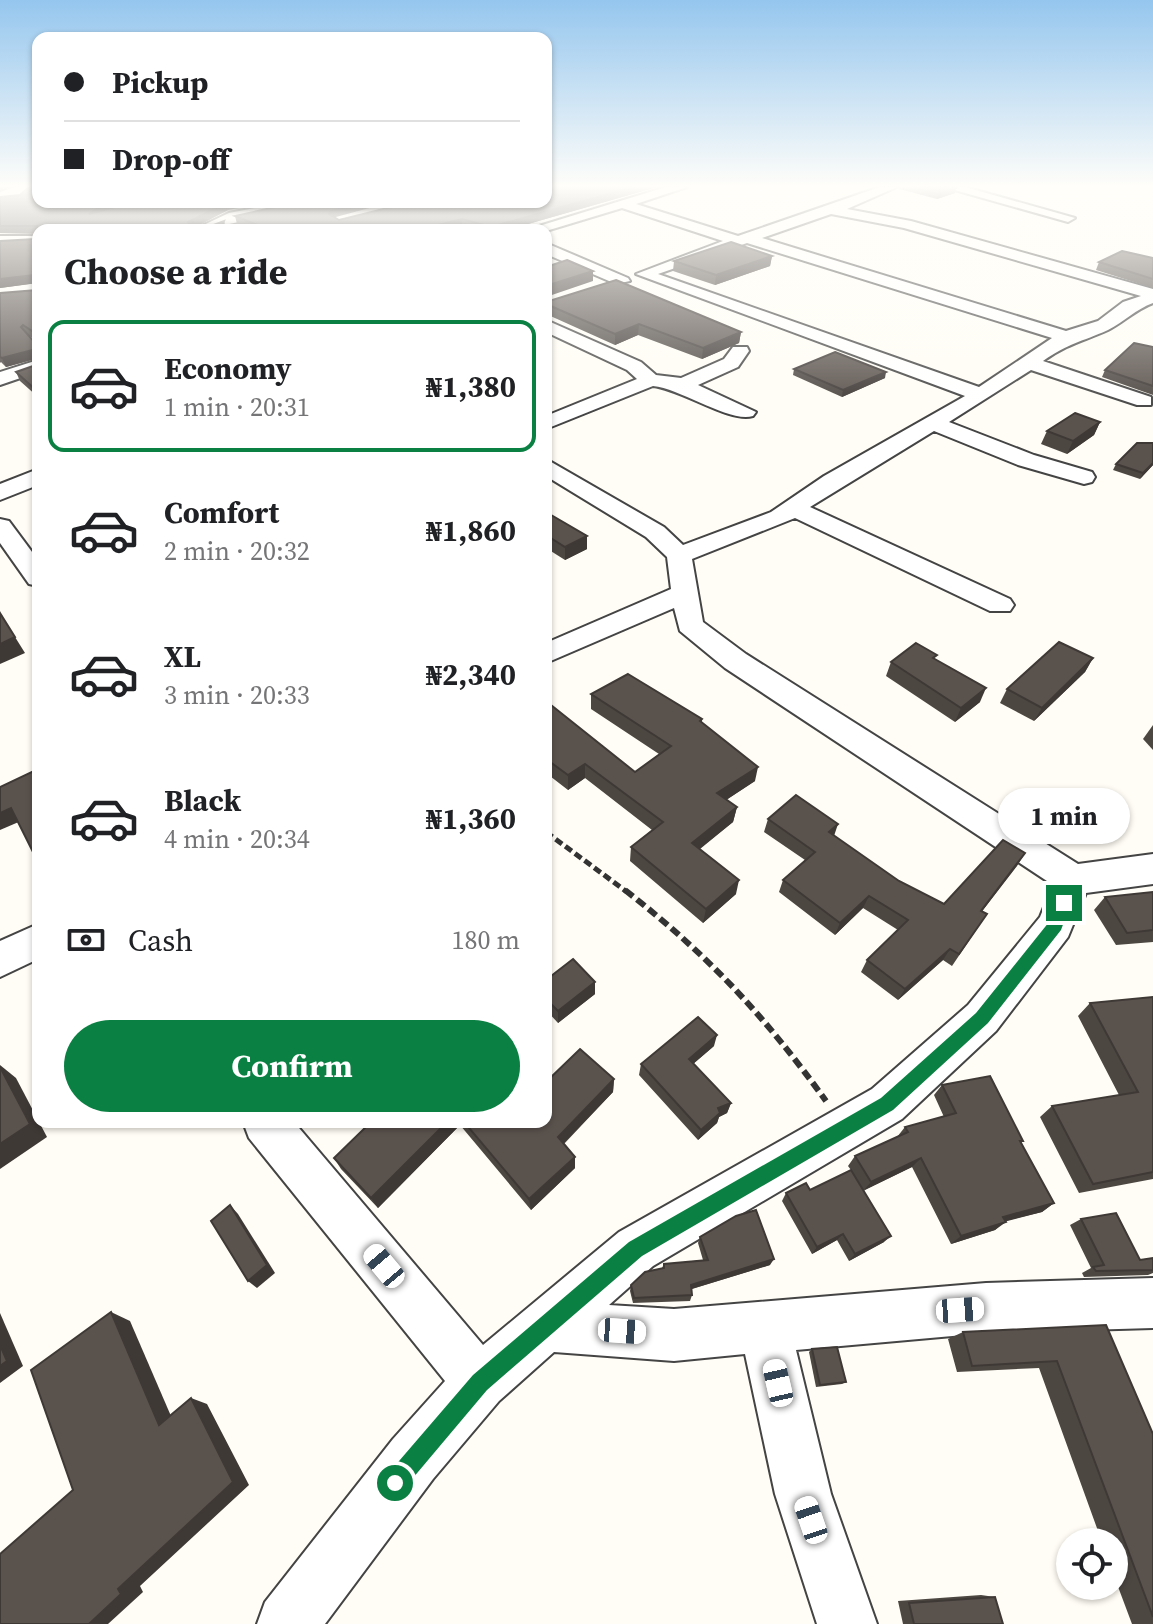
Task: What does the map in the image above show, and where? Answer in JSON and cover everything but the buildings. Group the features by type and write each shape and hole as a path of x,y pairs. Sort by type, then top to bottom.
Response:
{"street":[{"path":"580,263 622,281"},
{"path":"597,290 675,263"},
{"path":"824,263 956,300 1066,337"},
{"path":"1039,263 1153,296"},
{"path":"644,274 981,395"},
{"path":"552,651 649,611 685,591 832,481 981,395 1066,337 1104,325 1129,306 1153,296"},
{"path":"552,328 634,366 651,380 681,386 746,412"},
{"path":"681,386 731,363 740,351"},
{"path":"1030,363 1144,401"},
{"path":"0,379 32,368"},
{"path":"552,421 651,380"},
{"path":"933,423 1026,460 1084,477"},
{"path":"552,470 655,532 685,591 744,670 908,776 1014,837 1073,880 1153,869"},
{"path":"0,493 32,479"},
{"path":"793,508 1000,605"},
{"path":"0,526 32,570"},
{"path":"287,1624 413,1459 480,1382 636,1249 887,1104 982,1018 1055,926 1073,880"},
{"path":"0,960 32,943"},
{"path":"270,1128 480,1382"},
{"path":"545,1326 674,1335 986,1308 1153,1303"},
{"path":"765,1328 803,1494 847,1624"}],"path":[{"path":"552,836 600,871 707,960 769,1024 846,1128"}],"route":[{"path":"395,1483 480,1382 636,1249 887,1104 982,1018 1055,926 1064,903"}]}
